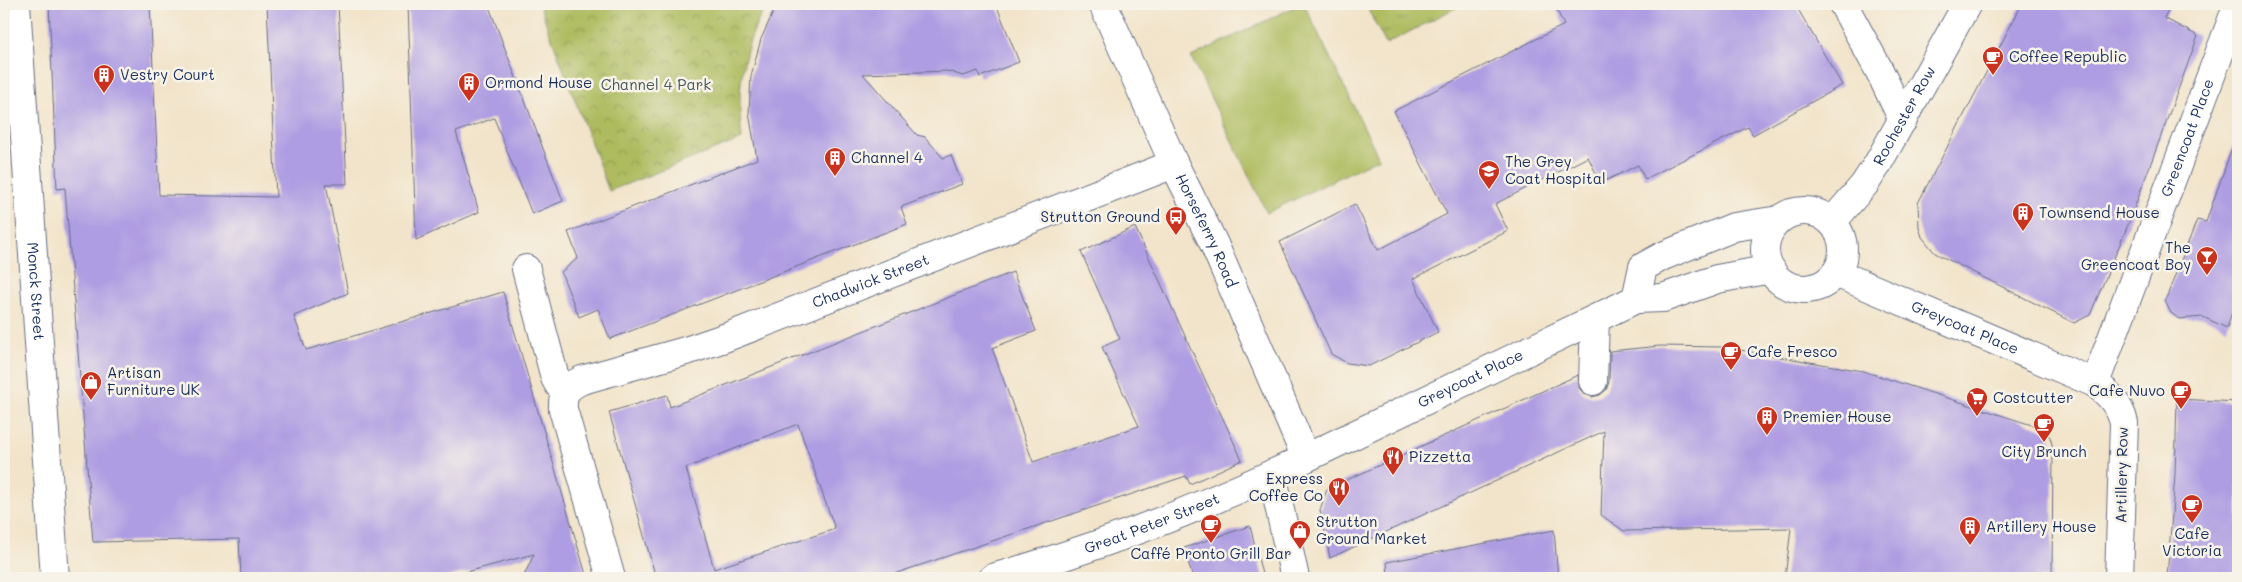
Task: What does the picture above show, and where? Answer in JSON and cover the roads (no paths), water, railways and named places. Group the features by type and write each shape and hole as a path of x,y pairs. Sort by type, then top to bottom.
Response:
{"street":[{"name":"Monck Street","path":"16,4 55,578"},
{"name":"Horseferry Road","path":"1103,4 1174,164 1214,244 1306,458"},
{"path":"1843,4 1879,70 1903,120"},
{"name":"Rochester Row","path":"1832,222 1864,185 1903,120 1967,4"},
{"name":"Greencoat Place","path":"2095,382 2238,4"},
{"name":"Chadwick Street","path":"565,390 582,380 662,358 726,337 1174,164"},
{"path":"1636,299 1643,267 1663,256 1734,227 1779,220 1800,212 1811,212 1832,222 1838,231 1842,242 1841,263 1836,273 1826,282 1815,287 1802,289 1790,286 1779,279 1770,269 1765,250 1771,229 1779,220"},
{"path":"526,269 555,378 565,390 562,397 563,409 610,578"},
{"name":"Greycoat Place","path":"1306,458 1636,299 1663,298 1717,279 1770,269"},
{"name":"Greycoat Place","path":"1836,273 2095,382"},
{"path":"1592,381 1595,318"},
{"name":"Artillery Row","path":"2095,382 2112,396 2124,423 2119,578"},
{"name":"Great Peter Street","path":"993,578 1033,572 1170,518 1306,458"},
{"path":"1272,474 1296,578"}],"place":[{"name":"Coffee Republic","path":"1993,76"},
{"name":"Vestry Court","path":"104,94"},
{"name":"Ormond House","path":"469,102"},
{"name":"Channel 4","path":"835,177"},
{"name":"The Grey Coat Hospital","path":"1489,190"},
{"name":"Townsend House","path":"2023,232"},
{"name":"Strutton Ground","path":"1176,236"},
{"name":"The Greencoat Boy","path":"2207,276"},
{"name":"Cafe Fresco","path":"1731,371"},
{"name":"Artisan Furniture UK","path":"91,401"},
{"name":"Cafe Nuvo","path":"2181,410"},
{"name":"Costcutter","path":"1977,417"},
{"name":"Premier House","path":"1767,436"},
{"name":"City Brunch","path":"2044,443"},
{"name":"Pizzetta","path":"1393,476"},
{"name":"Express Coffee Co","path":"1339,507"},
{"name":"Cafe Victoria","path":"2192,524"},
{"name":"Caffé Pronto Grill Bar","path":"1211,544"},
{"name":"Artillery House","path":"1970,546"},
{"name":"Strutton Ground Market","path":"1300,550"}],"park label":[{"name":"Channel 4 Park","path":"656,85"}]}
